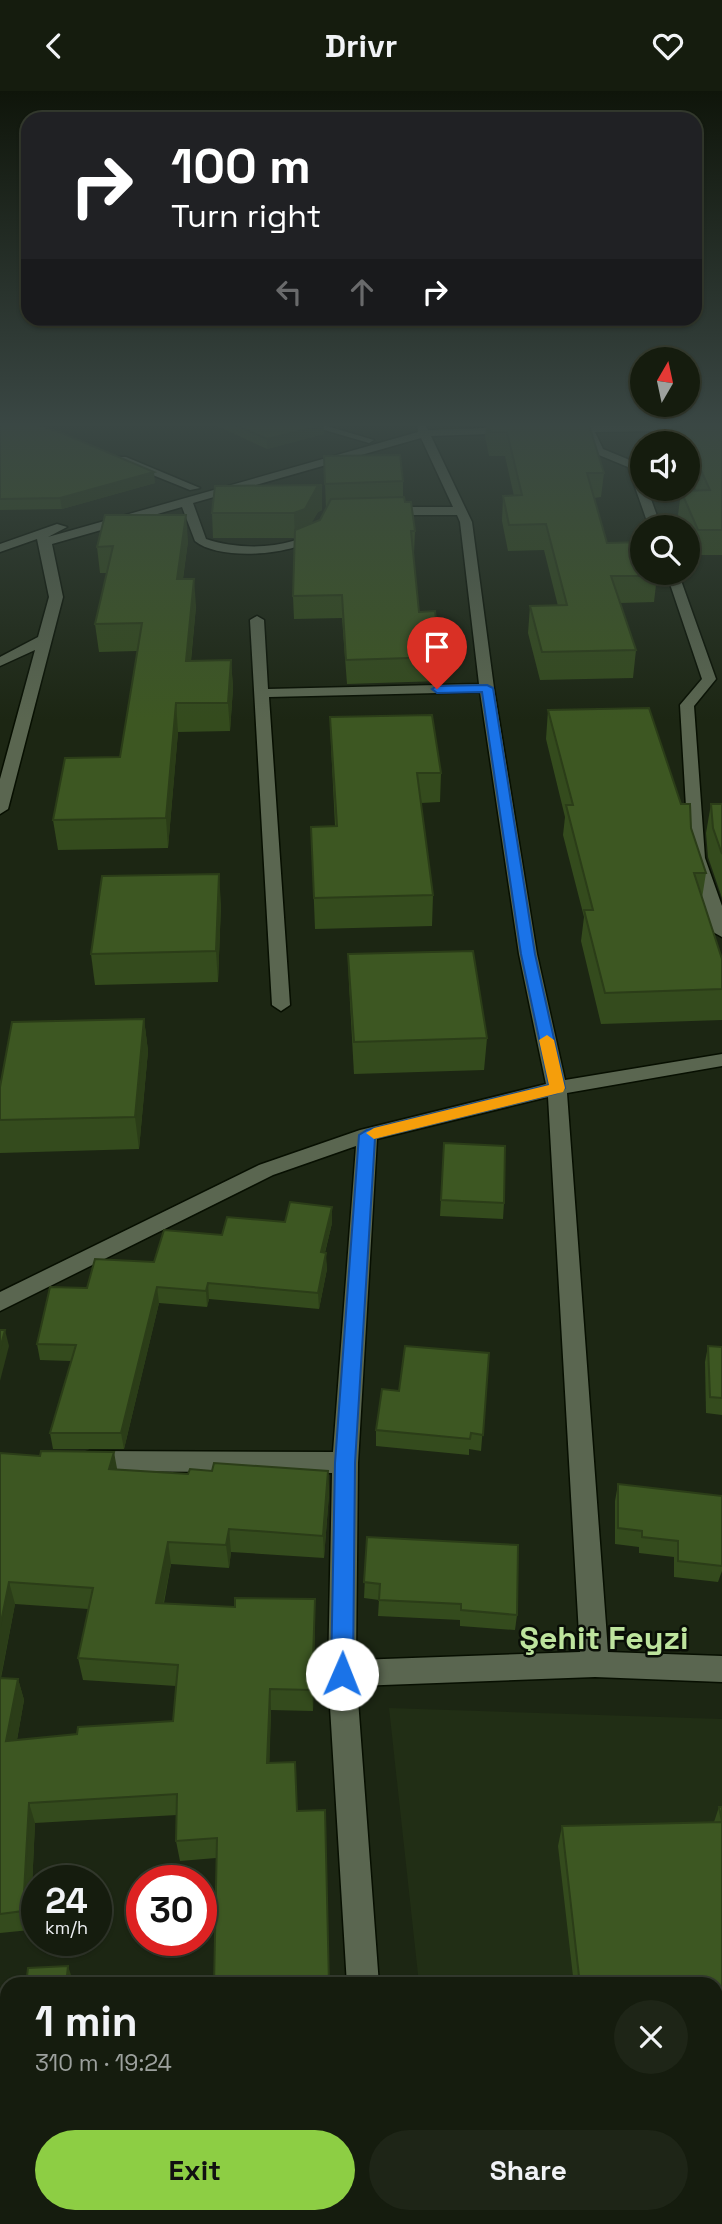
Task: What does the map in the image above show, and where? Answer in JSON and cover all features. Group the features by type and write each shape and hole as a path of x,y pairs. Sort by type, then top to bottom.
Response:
{"street":[{"path":"42,538 92,522"},
{"path":"0,548 21,539 42,538 106,522"},
{"path":"194,522 201,541 222,547 303,544 317,532 322,522"},
{"path":"463,522 528,954 557,1088 595,1664"},
{"path":"0,529 21,539"},
{"path":"0,809 56,597 42,538"},
{"path":"676,585 709,679 687,705 697,858 722,932"},
{"path":"257,620 281,1005"},
{"path":"0,662 46,639"},
{"path":"262,693 487,688"},
{"path":"0,1302 266,1171 367,1135 557,1088 722,1060"},
{"path":"362,1977 342,1674 345,1463 367,1135"},
{"path":"69,1461 345,1463"},
{"path":"342,1674 595,1664 722,1669"}],"shaded area":[{"path":"389,1708 722,1719 722,1977 418,1977"}],"building":[{"path":"103,522 185,522 177,579 194,579 186,661 231,660 228,703 176,703 166,818 53,820 65,758 120,757 142,623 95,624 113,546 97,547"},
{"path":"316,522 414,522 415,531 411,531 419,612 435,611 441,657 346,660 342,595 293,596 295,530"},
{"path":"508,522 601,522 607,543 630,542 630,576 611,576 636,650 542,652 530,606 567,605 546,524 509,525"},
{"path":"700,522 722,522 722,530 700,530"},
{"path":"649,708 681,804 690,804 691,828 706,873 694,873 722,959 722,989 605,993 584,910 593,910 566,805 573,805 548,710"},
{"path":"432,715 441,773 417,773 433,895 314,898 311,827 337,826 330,717"},
{"path":"711,804 722,804 722,854 713,828"},
{"path":"219,874 216,951 91,954 102,876"},
{"path":"473,951 487,1038 354,1042 348,954"},
{"path":"144,1019 135,1117 0,1120 0,1087 12,1022"},
{"path":"444,1143 505,1146 504,1203 441,1200"},
{"path":"290,1202 332,1207 321,1252 326,1253 318,1293 208,1283 206,1291 157,1287 121,1433 50,1433 76,1345 37,1344 50,1287 87,1288 95,1259 154,1262 164,1230 222,1235 227,1217 285,1222"},
{"path":"0,1330 5,1330 0,1349"},
{"path":"405,1346 489,1353 483,1435 471,1433 470,1439 376,1430 382,1389 399,1391"},
{"path":"708,1346 722,1347 722,1398 710,1397"},
{"path":"41,1451 114,1452 109,1469 188,1474 190,1469 212,1471 214,1463 328,1471 323,1536 229,1529 226,1545 168,1542 156,1603 235,1607 235,1598 315,1599 312,1690 270,1689 267,1763 295,1762 297,1811 325,1810 329,1977 214,1977 215,1956 217,1956 217,1838 176,1841 177,1794 29,1803 26,1865 21,1865 21,1911 0,1914 0,1678 18,1679 6,1741 77,1734 78,1727 173,1721 178,1665 78,1658 93,1588 9,1582 0,1627 0,1453 40,1456"},
{"path":"618,1484 722,1496 722,1566 678,1561 678,1541 642,1537 642,1531 618,1528"},
{"path":"367,1537 518,1545 517,1615 461,1610 461,1604 379,1600 380,1584 364,1582"},
{"path":"722,1822 722,1977 579,1977 562,1826"},
{"path":"68,1966 67,1977 27,1977 28,1968"}],"slow traffic":[{"path":"374,1133 557,1088 547,1040"}],"district":[{"name":"Şehit Feyzi","path":"604,1638"}],"route":[{"path":"342,1674 345,1463 367,1135 557,1088 528,954 487,688 437,689"}]}
